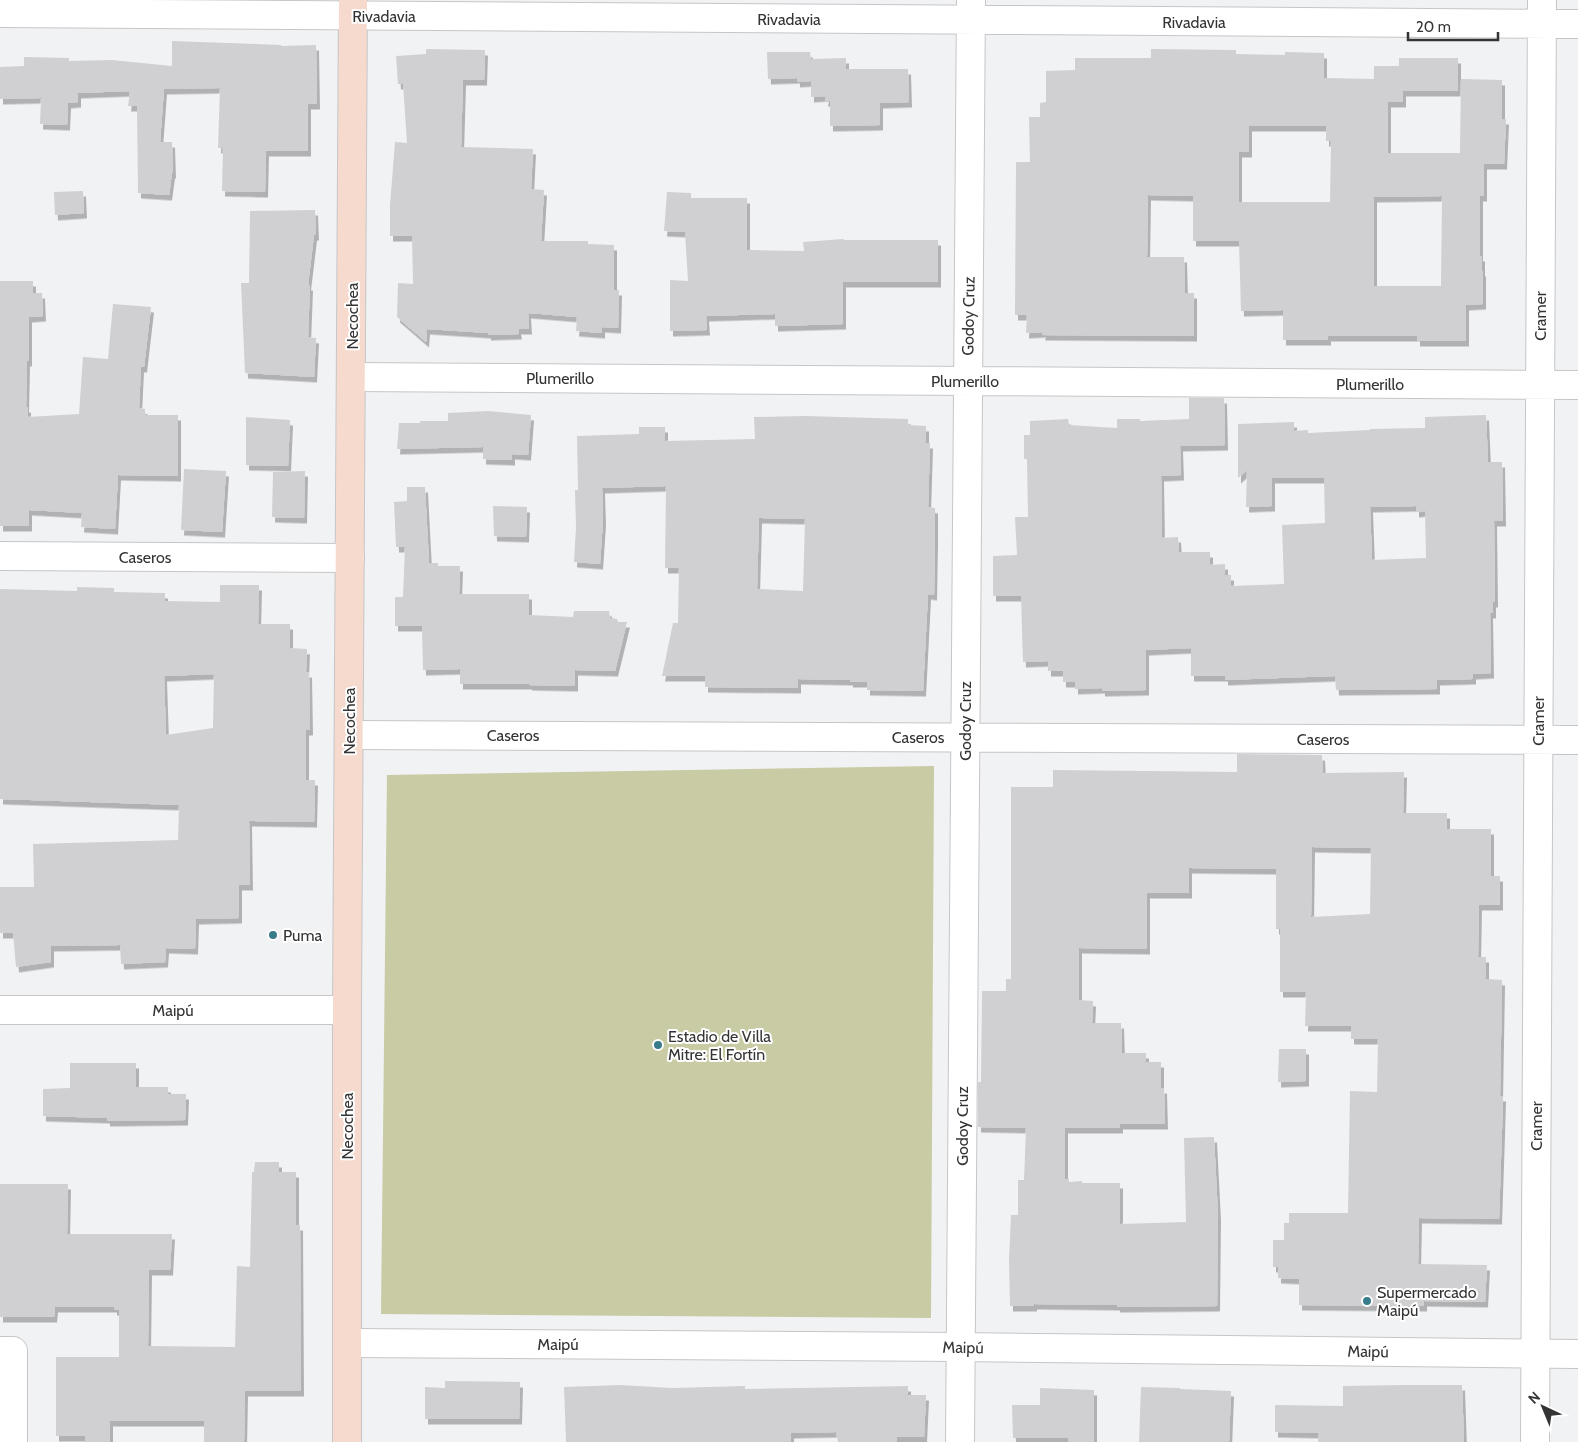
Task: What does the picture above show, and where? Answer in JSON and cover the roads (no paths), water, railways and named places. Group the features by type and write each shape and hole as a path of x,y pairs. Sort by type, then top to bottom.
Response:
{"main road":[{"name":"Necochea","path":"347,1442 348,734 353,8"}],"street":[{"name":"Rivadavia","path":"0,13 353,8 1542,12 1578,24"},
{"name":"Godoy Cruz","path":"960,1442 971,10"},
{"name":"Cramer","path":"1535,1442 1542,12"},
{"name":"Plumerillo","path":"351,377 1578,385"},
{"name":"Caseros","path":"0,556 350,558"},
{"name":"Caseros","path":"348,734 1578,740"},
{"name":"Maipú","path":"0,1010 347,1010"},
{"name":"Maipú","path":"348,1343 1578,1354"},
{"path":"6,1351 13,1442"}],"place":[{"name":"Puma","path":"273,935"},
{"name":"Estadio de Villa Mitre: El Fortín","path":"658,1045"},
{"name":"Supermercado Maipú","path":"1367,1301"}]}
